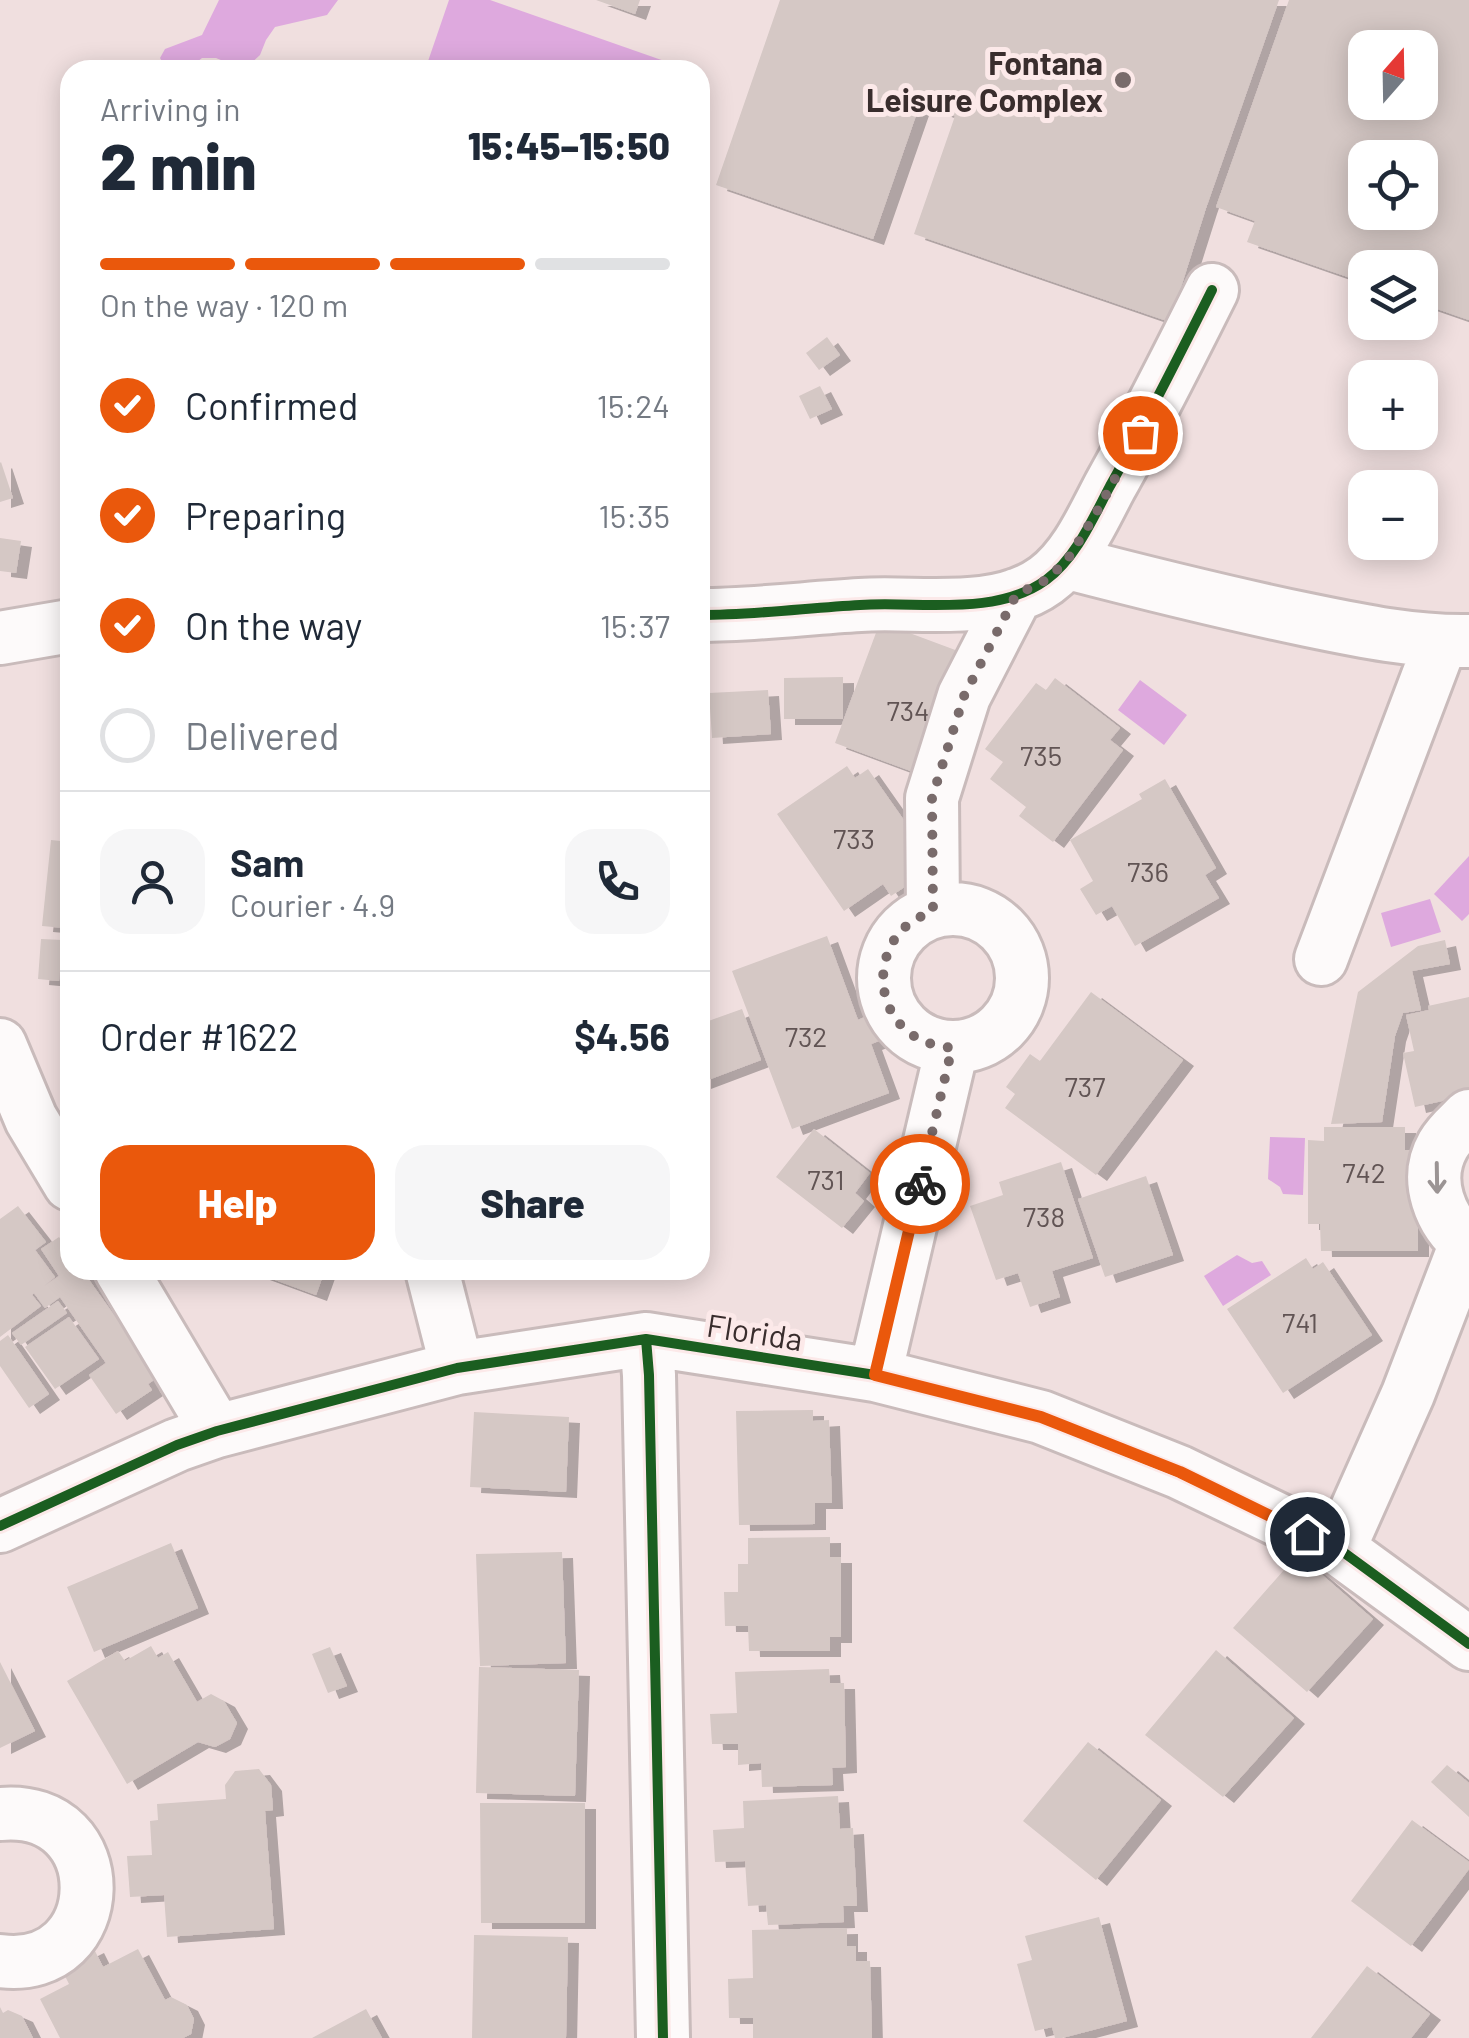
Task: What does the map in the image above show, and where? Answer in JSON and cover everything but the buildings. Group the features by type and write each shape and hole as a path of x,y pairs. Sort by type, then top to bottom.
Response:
{"street":[{"path":"710,614 865,604 966,605 1016,595 1044,581 1066,562 1095,515 1212,290"},
{"path":"1066,562 1223,603 1374,634 1455,642 1321,959"},
{"path":"933,911 932,798 964,696 1016,595"},
{"path":"0,638 60,628"},
{"path":"950,908 983,915 1000,927 1021,962 1022,984 1018,1004 992,1036 973,1045 952,1048 914,1036 888,1005 883,986 890,946 902,930 933,911 950,908"},
{"path":"0,1046 16,1130 60,1174"},
{"path":"875,1375 952,1048"},
{"path":"1339,1549 1408,1394 1468,1244 1444,1218 1434,1188 1436,1160 1444,1142 1469,1116"},
{"path":"127,1280 217,1431"},
{"path":"435,1280 457,1368"},
{"path":"646,1339 663,2038"},
{"name":"Florida","path":"0,1526 177,1445 217,1431 457,1368 646,1339 875,1375 1041,1417 1180,1472 1339,1549 1469,1644"},
{"path":"0,1814 22,1813 40,1818 71,1839 87,1874 88,1894 75,1931 61,1946 24,1962 0,1961"}],"shaded area":[{"path":"219,0 338,0 327,15 275,27 254,60 160,58 165,49 202,35"},
{"path":"449,0 490,0 661,60 428,60"},
{"path":"1140,680 1187,715 1164,745 1118,710"},
{"path":"1469,856 1469,914 1462,921 1434,894"},
{"path":"1430,899 1441,932 1391,947 1381,913"},
{"path":"1270,1137 1305,1138 1303,1195 1283,1194 1268,1179"},
{"path":"1237,1255 1252,1263 1262,1261 1271,1275 1223,1306 1204,1276"}],"cycle path":[{"path":"710,615 860,605 980,603 1026,592 1046,580 1066,561 1090,524 1212,290"},
{"path":"646,1339 663,2038"},
{"path":"0,1526 177,1445 217,1431 457,1368 646,1339 875,1375 1041,1417 1179,1472 1339,1549 1469,1644"}],"way so far":[{"path":"920,1184 952,1048 914,1036 888,1005 883,986 890,946 902,930 933,911 932,798 964,696 1016,595 1044,581 1066,562 1140,433"}],"place":[{"name":"Fontana Leisure Complex","path":"1123,80"}],"route":[{"path":"920,1184 875,1375 1041,1417 1180,1472 1307,1534"}]}
